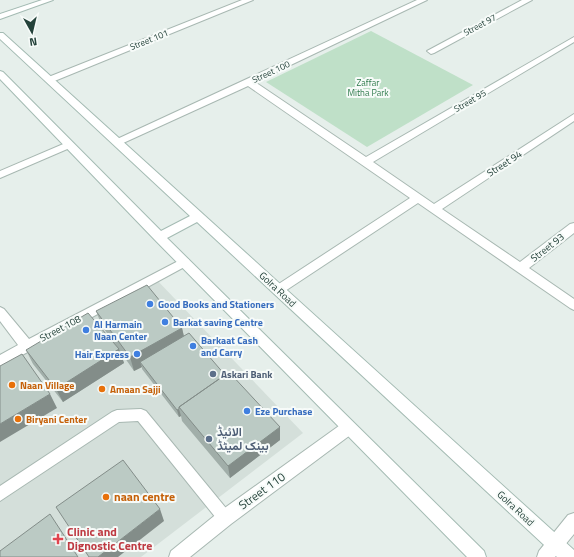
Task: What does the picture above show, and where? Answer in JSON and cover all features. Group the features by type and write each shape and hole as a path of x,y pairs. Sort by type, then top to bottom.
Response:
{"street":[{"path":"0,17 50,0"},
{"name":"Street 101","path":"48,80 249,0"},
{"name":"Street 100","path":"118,142 423,0"},
{"name":"Street 97","path":"431,50 528,0"},
{"name":"Golra Road","path":"0,35 569,557"},
{"name":"Street 95","path":"365,162 574,39"},
{"path":"0,74 68,145 348,428 478,557"},
{"path":"249,82 574,305"},
{"name":"Street 94","path":"434,209 574,117"},
{"path":"0,174 68,145"},
{"path":"278,290 418,198"},
{"path":"159,237 199,216"},
{"name":"Street 93","path":"520,268 574,226"},
{"name":"Street 108","path":"0,361 184,262"},
{"path":"0,312 26,346"},
{"name":"Street 110","path":"177,557 225,518 348,428"},
{"path":"544,557 574,521"}],"lane":[{"path":"0,494 117,416 141,416 225,518"}],"shaded area":[{"path":"155,278 303,433 141,557 0,557 0,368"}],"green space":[{"name":"Zaffar Mitha Park","path":"371,31 473,85 367,147 266,82"}],"building":[{"path":"147,285 182,328 130,357 96,311"},
{"path":"88,313 119,349 56,389 26,350"},
{"path":"189,333 225,375 179,407 177,410 140,362"},
{"path":"22,354 50,394 0,424 0,366"},
{"path":"229,372 280,427 228,466 179,407"},
{"path":"123,460 160,509 98,557 89,557 56,507"},
{"path":"50,514 78,557 0,557 0,551"}],"place":[{"name":"Good Books and Stationers","path":"150,304"},
{"name":"Barkat saving Centre","path":"165,322"},
{"name":"Al Harmain Naan Center","path":"86,330"},
{"name":"Barkaat Cash and Carry","path":"193,346"},
{"name":"Hair Express","path":"137,354"},
{"name":"Askari Bank","path":"213,374"},
{"name":"Naan Village","path":"12,385"},
{"name":"Amaan Sajji","path":"102,389"},
{"name":"Eze Purchase","path":"247,411"},
{"name":"Biryani Center","path":"18,419"},
{"name":"الائیڈ بینک لمیٹڈ","path":"209,439"},
{"name":"naan centre","path":"106,497"},
{"name":"Clinic and Dignostic Centre","path":"58,539"}]}
